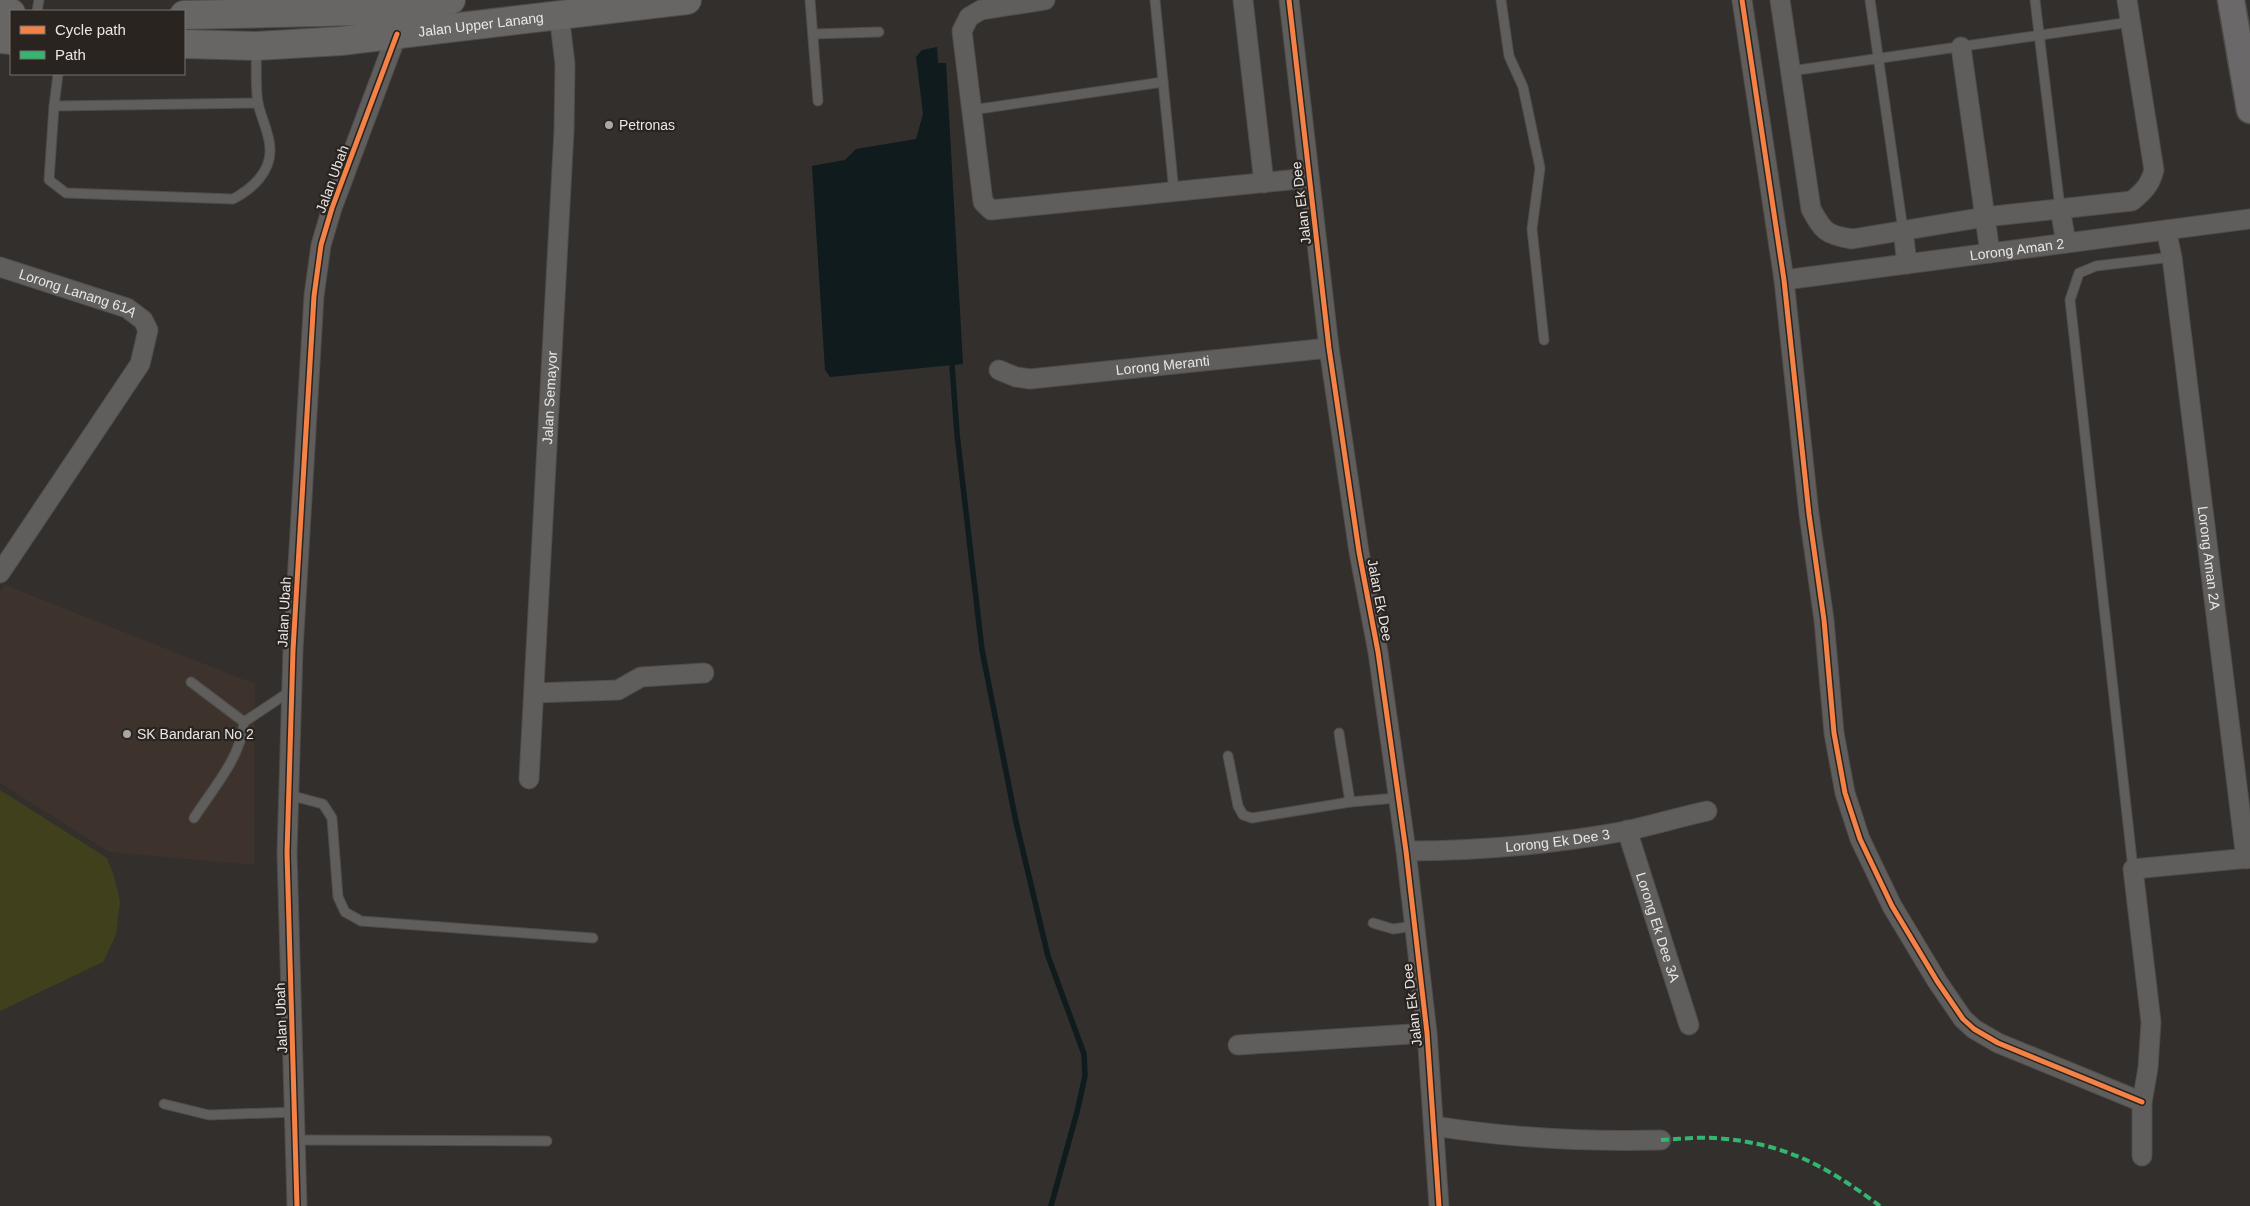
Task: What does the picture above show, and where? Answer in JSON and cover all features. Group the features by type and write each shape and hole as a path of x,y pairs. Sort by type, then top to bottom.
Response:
{"main road":[{"name":"Jalan Upper Lanang","path":"185,15 364,11 451,0"},
{"name":"Jalan Upper Lanang","path":"185,44 256,46 340,41 687,0"}],"street":[{"path":"1043,0 981,10 969,17 962,31 983,202 991,210 1310,178"},
{"path":"1242,0 1264,183"},
{"name":"Jalan Ek Dee","path":"1289,0 1329,348 1359,552 1378,652 1397,798 1406,851 1427,1033 1439,1206"},
{"path":"1742,0 1784,280 1809,514 1824,620 1834,733 1845,793 1860,839 1874,872 1937,982 1955,1008 1974,1029 1998,1043 2142,1102"},
{"path":"1780,0 1811,209 1821,227 1832,236 1852,239 1984,217 2132,201 2150,183 2154,170 2127,0"},
{"path":"2230,0 2250,110"},
{"name":"Jalan Semayor","path":"529,779 564,131 565,64 559,14"},
{"name":"Jalan Ubah","path":"297,1206 296,1112 287,853 292,690 314,296 320,254 332,208 398,34"},
{"path":"1961,47 1990,253"},
{"path":"2060,208 2066,243"},
{"name":"Lorong Aman 2","path":"1784,280 2250,219"},
{"path":"1903,230 1907,264"},
{"name":"Lorong Aman 2A","path":"2166,230 2172,257 2248,859"},
{"name":"Lorong Lanang 61A","path":"0,267 127,308 143,320 148,330 140,364 0,573"},
{"name":"Lorong Meranti","path":"999,370 1016,377 1030,379 1329,348"},
{"path":"534,692 618,690 641,677 704,673"},
{"name":"Lorong Ek Dee 3","path":"1406,851 1457,851 1503,847 1627,830 1707,811"},
{"name":"Lorong Ek Dee 3A","path":"1627,830 1689,1025"},
{"path":"2142,1156 2142,1102 2148,1068 2151,1022 2133,869 2248,859"},
{"path":"1238,1045 1427,1033"},
{"path":"1434,1126 1493,1135 1578,1141 1661,1140"}],"lane":[{"path":"810,0 818,101"},
{"path":"1154,0 1174,192"},
{"path":"1500,0 1509,56 1523,87 1540,168 1532,229 1544,340"},
{"path":"1870,0 1903,230"},
{"path":"2035,0 2060,208"},
{"path":"1791,72 2130,22"},
{"path":"812,34 880,32"},
{"path":"58,75 49,180 66,194 233,199 248,192 258,180 267,165 270,148 258,103 256,46"},
{"path":"972,110 1163,82"},
{"path":"54,106 258,103"},
{"path":"2133,869 2070,300 2079,273 2096,266 2172,257"},
{"path":"191,682 244,722"},
{"path":"244,722 292,690"},
{"path":"194,818 236,754 243,739 244,722"},
{"path":"1339,733 1350,802"},
{"path":"1228,756 1238,806 1243,816 1252,818 1350,802 1397,798"},
{"path":"289,795 323,804 332,818 338,897 345,912 361,921 592,938"},
{"path":"1373,923 1393,929 1414,926"},
{"path":"164,1104 209,1116 296,1112"},
{"path":"296,1140 547,1141"}],"shaded area":[{"path":"937,47 938,63 946,63 963,364 830,377 825,370 812,166 845,160 856,149 916,139 923,114 916,57 922,50"},
{"name":"SK Bandaran No 2","path":"5,585 255,684 254,865 109,852 0,783 0,593"},
{"path":"0,790 107,858 120,901 116,935 103,962 0,1011"}],"waterway":[{"path":"952,365 957,434 982,650 1016,822 1048,956 1084,1054 1085,1076 1051,1206"}],"marked path":[{"path":"1661,1140 1715,1138 1762,1145 1783,1151 1803,1158 1822,1168 1880,1206"}],"cycle path":[{"path":"1289,0 1329,348 1359,552 1378,652 1406,851 1427,1033 1439,1206"},
{"path":"1742,0 1784,280 1809,514 1824,620 1834,733 1845,793 1860,839 1892,906 1937,981 1963,1019 1974,1029 1998,1043 2142,1102"},
{"path":"297,1206 287,853 293,650 314,296 321,245 332,208 397,34"}],"place":[{"name":"Petronas","path":"609,125"},
{"name":"SK Bandaran No 2","path":"127,734"}]}
